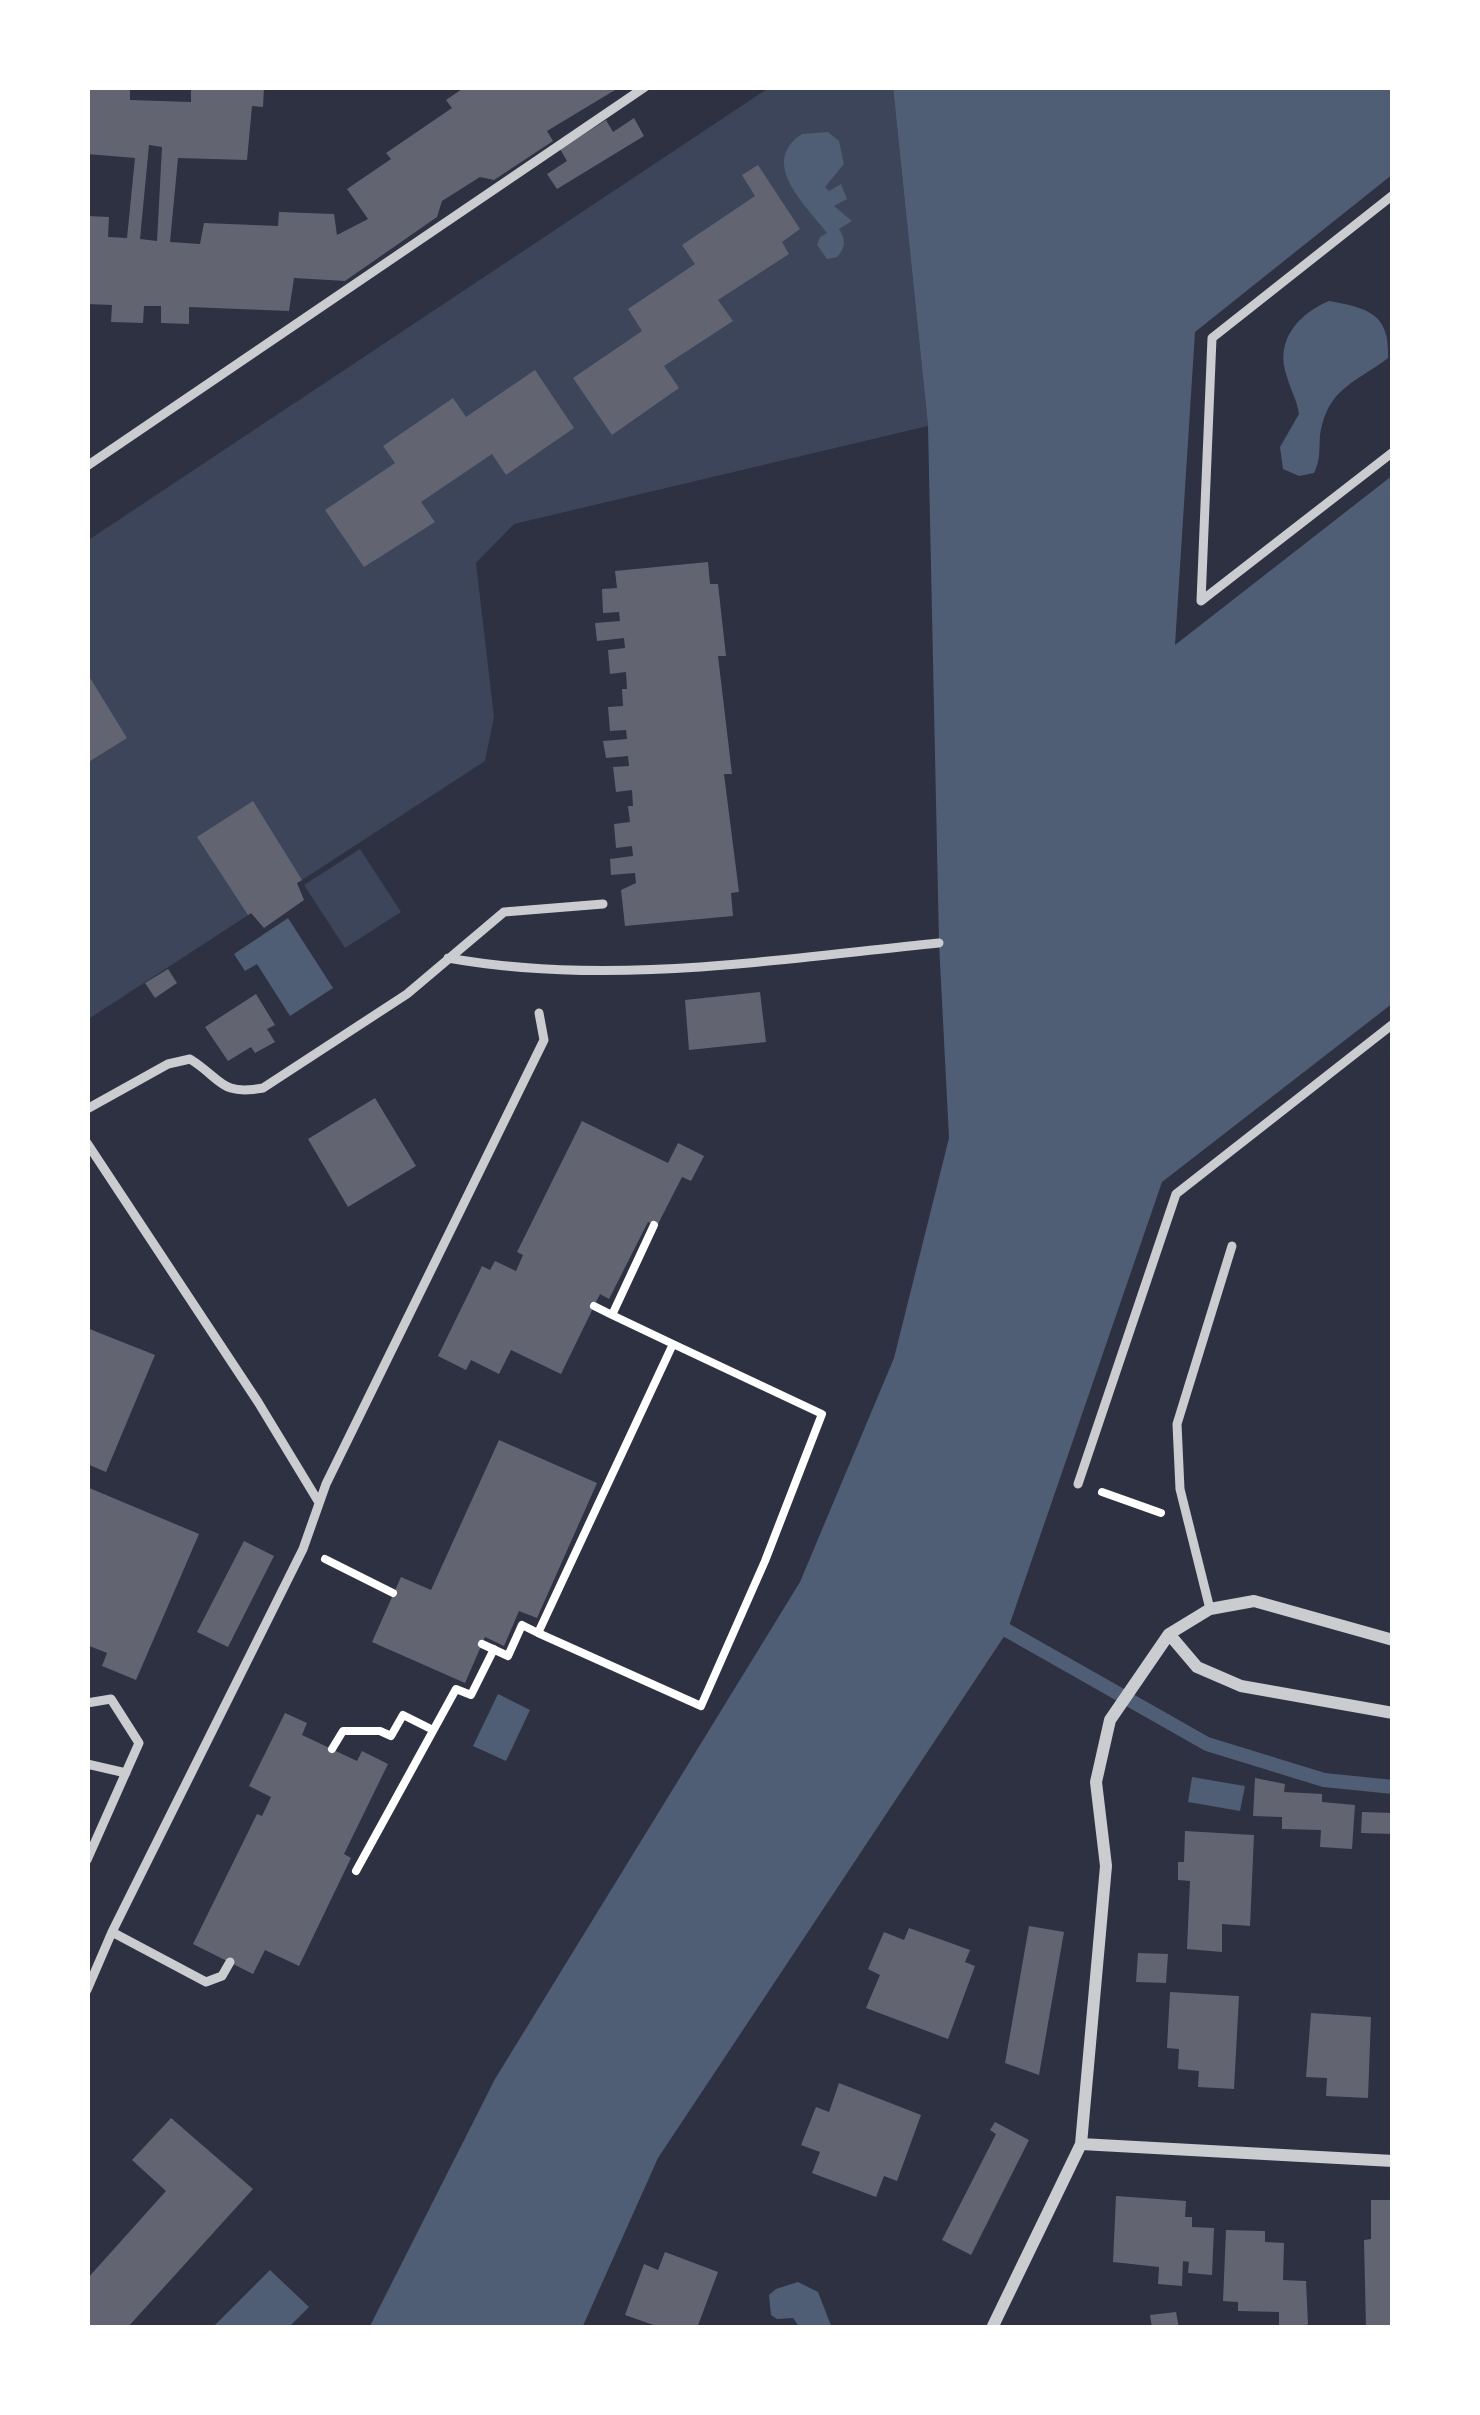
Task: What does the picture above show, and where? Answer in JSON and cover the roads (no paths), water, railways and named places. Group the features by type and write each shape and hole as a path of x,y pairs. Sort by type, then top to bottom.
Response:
{"street":[{"path":"992,2328 1081,2144 1106,1866 1096,1782 1110,1720 1169,1634 1210,1609 1254,1601 1393,1640"},
{"path":"1169,1634 1197,1667 1241,1686 1393,1713"},
{"path":"1081,2144 1393,2162"}],"lane":[{"path":"87,466 645,87"},
{"path":"1393,195 1212,338 1201,601 1393,452"},
{"path":"87,1109 168,1064 190,1059 219,1085 239,1092 263,1088 406,994 504,912 603,904"},
{"path":"448,958 513,970 686,967 939,944"},
{"path":"87,1990 303,1549 318,1501 544,1040 539,1012"},
{"path":"1078,1484 1176,1194 1393,1024"},
{"path":"87,1144 318,1501"},
{"path":"1210,1609 1180,1490 1177,1424 1232,1246"},
{"path":"87,1703 111,1699 140,1743 87,1860"},
{"path":"87,1764 127,1773"},
{"path":"112,1932 206,1982 222,1976 230,1963"}],"waterway":[{"path":"992,1622 1207,1744 1324,1780 1393,1787"}]}
